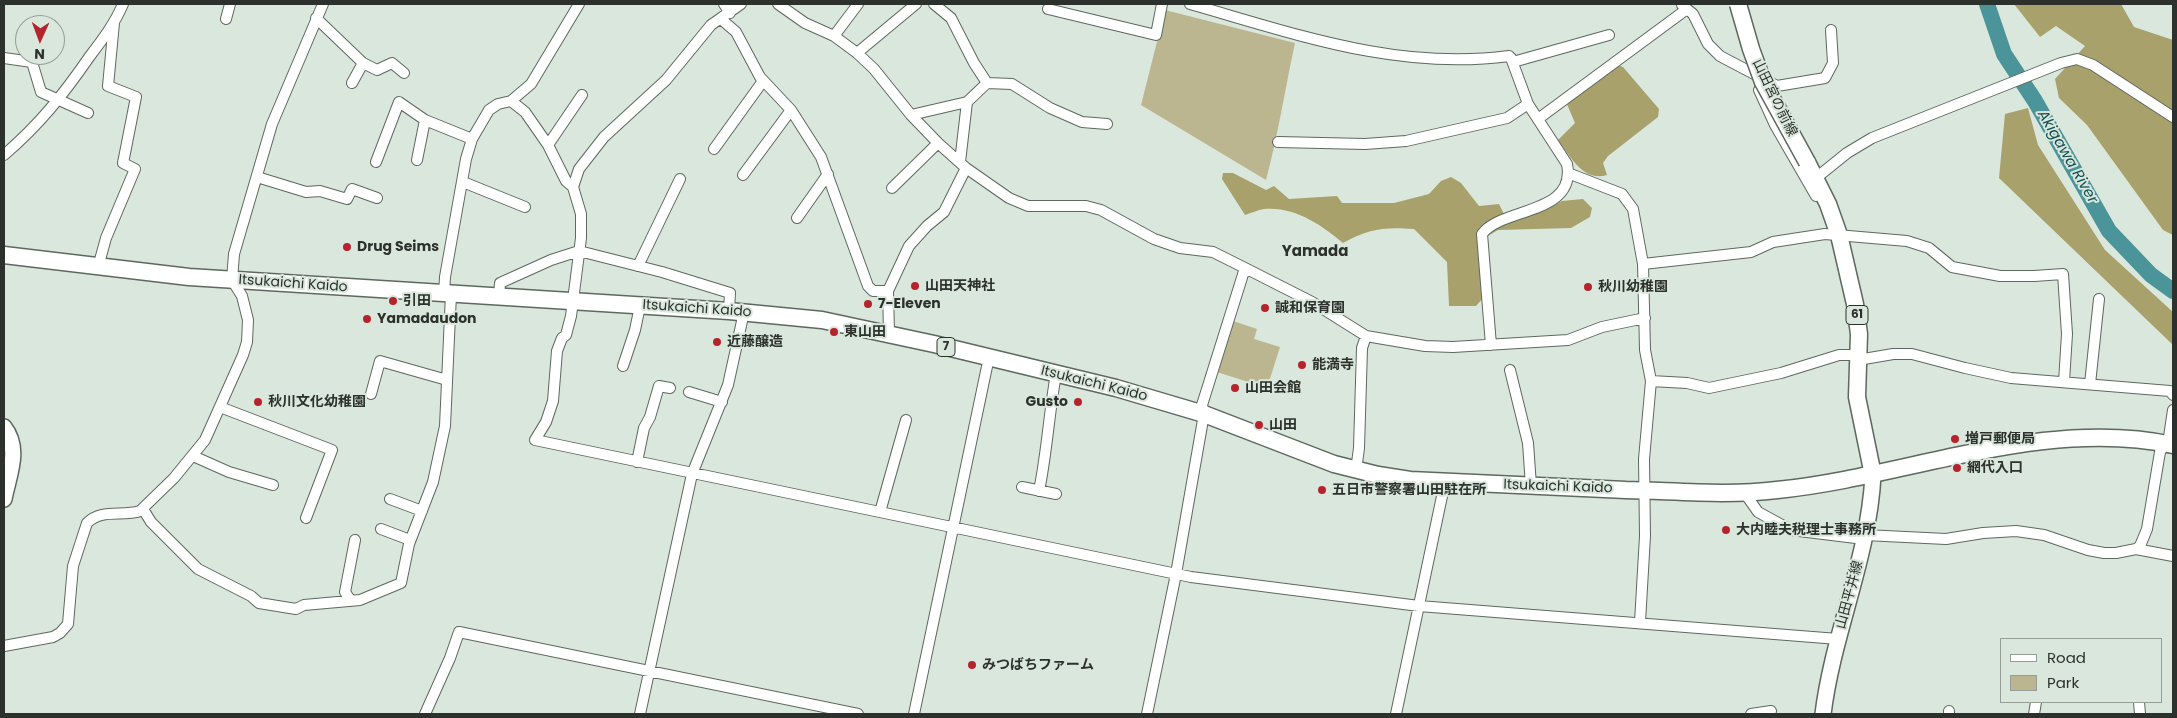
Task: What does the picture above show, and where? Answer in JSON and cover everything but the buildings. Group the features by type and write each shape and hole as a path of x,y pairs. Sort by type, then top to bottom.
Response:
{"main road":[{"name":"山田宮の前線","path":"1738,4 1753,56 1763,82 1816,178"},
{"name":"61","path":"1816,178 1828,204 1838,235 1857,314 1857,397 1873,475"},
{"name":"Itsukaichi Kaido","path":"4,255 98,267 232,280 737,312 822,320 989,357 1116,388 1204,414 1312,457 1356,471 1410,480 1708,493 1744,492 1804,488 2047,440 2113,438 2169,444"},
{"path":"4,427 13,444 14,456 4,499"},
{"name":"山田平井線","path":"1823,714 1838,639 1865,537 1872,495 1873,475"}],"street":[{"path":"4,155 44,118 59,101 114,23 123,4"},
{"path":"226,19 230,4"},
{"path":"4,646 60,634 68,624 74,566 87,523 97,515 137,512 143,509 193,456 205,440 243,355 248,330 248,320 242,296 232,280 234,254 272,124 323,4"},
{"path":"143,509 151,522 198,569 251,596 259,603 296,609 304,605 360,600 401,583 410,540 433,482 444,434 448,294 445,277 466,159 472,139 489,110 498,104 511,101 531,84 578,4"},
{"path":"724,4 725,16 764,81 791,110 821,157 868,286 873,291 888,291"},
{"path":"573,187 579,169 604,136 666,80 711,24 741,4"},
{"path":"778,4 805,23 834,36 857,53 874,69 912,115 938,142 963,165 1000,193 1028,206 1086,206 1101,210 1154,239 1180,248 1213,252 1312,302 1366,336 1426,346 1491,345 1568,340 1602,327 1645,318"},
{"path":"834,36 858,4"},
{"path":"857,53 916,4"},
{"path":"934,4 951,18 987,83"},
{"path":"1048,10 1156,35 1162,4"},
{"path":"1190,4 1348,48 1407,57 1449,60 1478,60 1509,56 1514,62 1528,104 1567,164 1568,173 1564,188 1555,197 1534,210 1488,226 1482,234 1491,345"},
{"path":"1538,119 1684,7 1693,14 1708,44 1720,56 1780,87 1825,78 1833,62 1831,30"},
{"path":"316,18 364,63 377,70 392,63 404,72"},
{"path":"98,267 106,238 136,169 123,163 136,97 108,86 114,23"},
{"path":"1514,62 1609,34"},
{"path":"4,58 32,62 41,92 88,113"},
{"path":"1816,178 1847,153 1872,138 2060,63 2077,59 2093,65 2173,117"},
{"path":"352,83 364,63"},
{"path":"1751,72 1775,125 1805,178 1820,203 1828,204"},
{"path":"714,149 764,81"},
{"path":"912,115 967,102 987,83 1012,84 1050,108 1082,122 1107,124"},
{"path":"548,145 582,94"},
{"path":"511,101 524,112 548,145 566,181 573,187 581,214 574,302 566,335 562,338 557,351 554,395 546,422 535,440 1176,574 1418,606 1838,639"},
{"path":"376,162 398,102 424,120 472,139"},
{"path":"889,334 888,291 909,246 927,226 944,212 963,165 967,102"},
{"path":"1278,142 1365,144 1406,141 1507,118 1528,104"},
{"path":"743,175 791,110"},
{"path":"418,160 424,120"},
{"path":"892,188 938,142"},
{"path":"1568,173 1622,194 1628,200 1633,209 1643,264 1645,350 1651,382 1644,459 1645,536 1640,622"},
{"path":"797,218 828,174"},
{"path":"257,177 306,192 320,191 347,199 352,189 377,198"},
{"path":"638,266 680,179"},
{"path":"463,182 525,208"},
{"path":"1643,264 1751,252 1773,242 1824,234 1907,241 1929,248 1952,267 2000,276 2063,274 2067,334 2064,382"},
{"path":"499,297 500,283 551,260 579,251 730,293 737,312 737,353 722,402 692,474 640,714"},
{"path":"1147,714 1176,574 1204,414 1202,405 1245,268"},
{"path":"2090,384 2099,299"},
{"path":"623,366 635,330 640,306"},
{"path":"1356,471 1359,448 1362,348 1366,336"},
{"path":"1651,382 1687,383 1708,388 1781,373 1839,355 1858,357 1912,354 2011,378 2170,391 2173,395"},
{"path":"914,714 989,357"},
{"path":"371,394 380,361 447,380"},
{"path":"1510,370 1528,443 1531,486"},
{"path":"1039,491 1046,455 1048,418 1056,374"},
{"path":"638,462 644,428 650,417 659,386 670,388"},
{"path":"689,392 722,402"},
{"path":"220,407 332,450 306,518"},
{"path":"1744,492 1758,512 1790,530 1865,537 1946,539 1983,533 2016,531 2044,535 2088,550 2116,554 2140,546 2147,529 2160,452 2169,444 2173,410"},
{"path":"880,512 906,420"},
{"path":"193,456 229,472 274,485"},
{"path":"1396,714 1445,482"},
{"path":"1022,487 1056,494"},
{"path":"390,499 422,511"},
{"path":"381,529 410,540"},
{"path":"351,601 345,592 355,540"},
{"path":"2136,548 2173,556"},
{"path":"425,714 450,658 459,632 858,714"},
{"path":"1751,714 1771,711"}],"green space":[{"path":"1165,10 1295,43 1266,180 1141,105"},
{"path":"1233,321 1257,329 1254,339 1280,347 1267,388 1217,372"}],"shaded area":[{"path":"2014,4 2121,4 2134,27 2173,40 2173,235 2163,230 2087,125 2059,98 2055,79 2085,46 2056,26 2040,37"},
{"path":"1615,64 1623,67 1659,109 1658,117 1608,156 1603,163 1607,175 1591,175 1578,166 1558,140 1575,123 1566,102"},
{"path":"2028,108 2038,145 2105,250 2173,312 2173,345 1999,178 2005,114"},
{"path":"1223,173 1233,173 1266,190 1274,186 1289,199 1337,196 1342,203 1394,203 1429,194 1441,181 1451,177 1461,183 1479,206 1499,204 1508,222 1542,212 1562,201 1583,199 1592,208 1590,217 1571,228 1498,230 1486,237 1484,297 1476,306 1449,306 1447,262 1414,229 1394,228 1370,231 1343,243 1317,224 1297,214 1275,209 1264,209 1245,215 1222,179"}],"waterway":[{"name":"Akigawa River","path":"1987,4 2004,54 2035,101 2109,231 2151,275 2173,291"}],"place":[{"name":"Drug Seims","path":"347,247"},
{"name":"山田天神社","path":"915,286"},
{"name":"秋川幼稚園","path":"1588,287"},
{"name":"引田","path":"393,301"},
{"name":"7-Eleven","path":"868,304"},
{"name":"誠和保育園","path":"1265,308"},
{"name":"Yamadaudon","path":"367,319"},
{"name":"東山田","path":"834,332"},
{"name":"近藤醸造","path":"717,342"},
{"name":"能満寺","path":"1302,365"},
{"name":"山田会館","path":"1235,388"},
{"name":"秋川文化幼稚園","path":"258,402"},
{"name":"Gusto","path":"1078,402"},
{"name":"山田","path":"1259,425"},
{"name":"増戸郵便局","path":"1955,439"},
{"name":"網代入口","path":"1957,468"},
{"name":"五日市警察署山田駐在所","path":"1322,490"},
{"name":"大内睦夫税理士事務所","path":"1726,530"},
{"name":"みつばちファーム","path":"972,665"}],"district":[{"name":"Yamada","path":"1315,252"}]}
